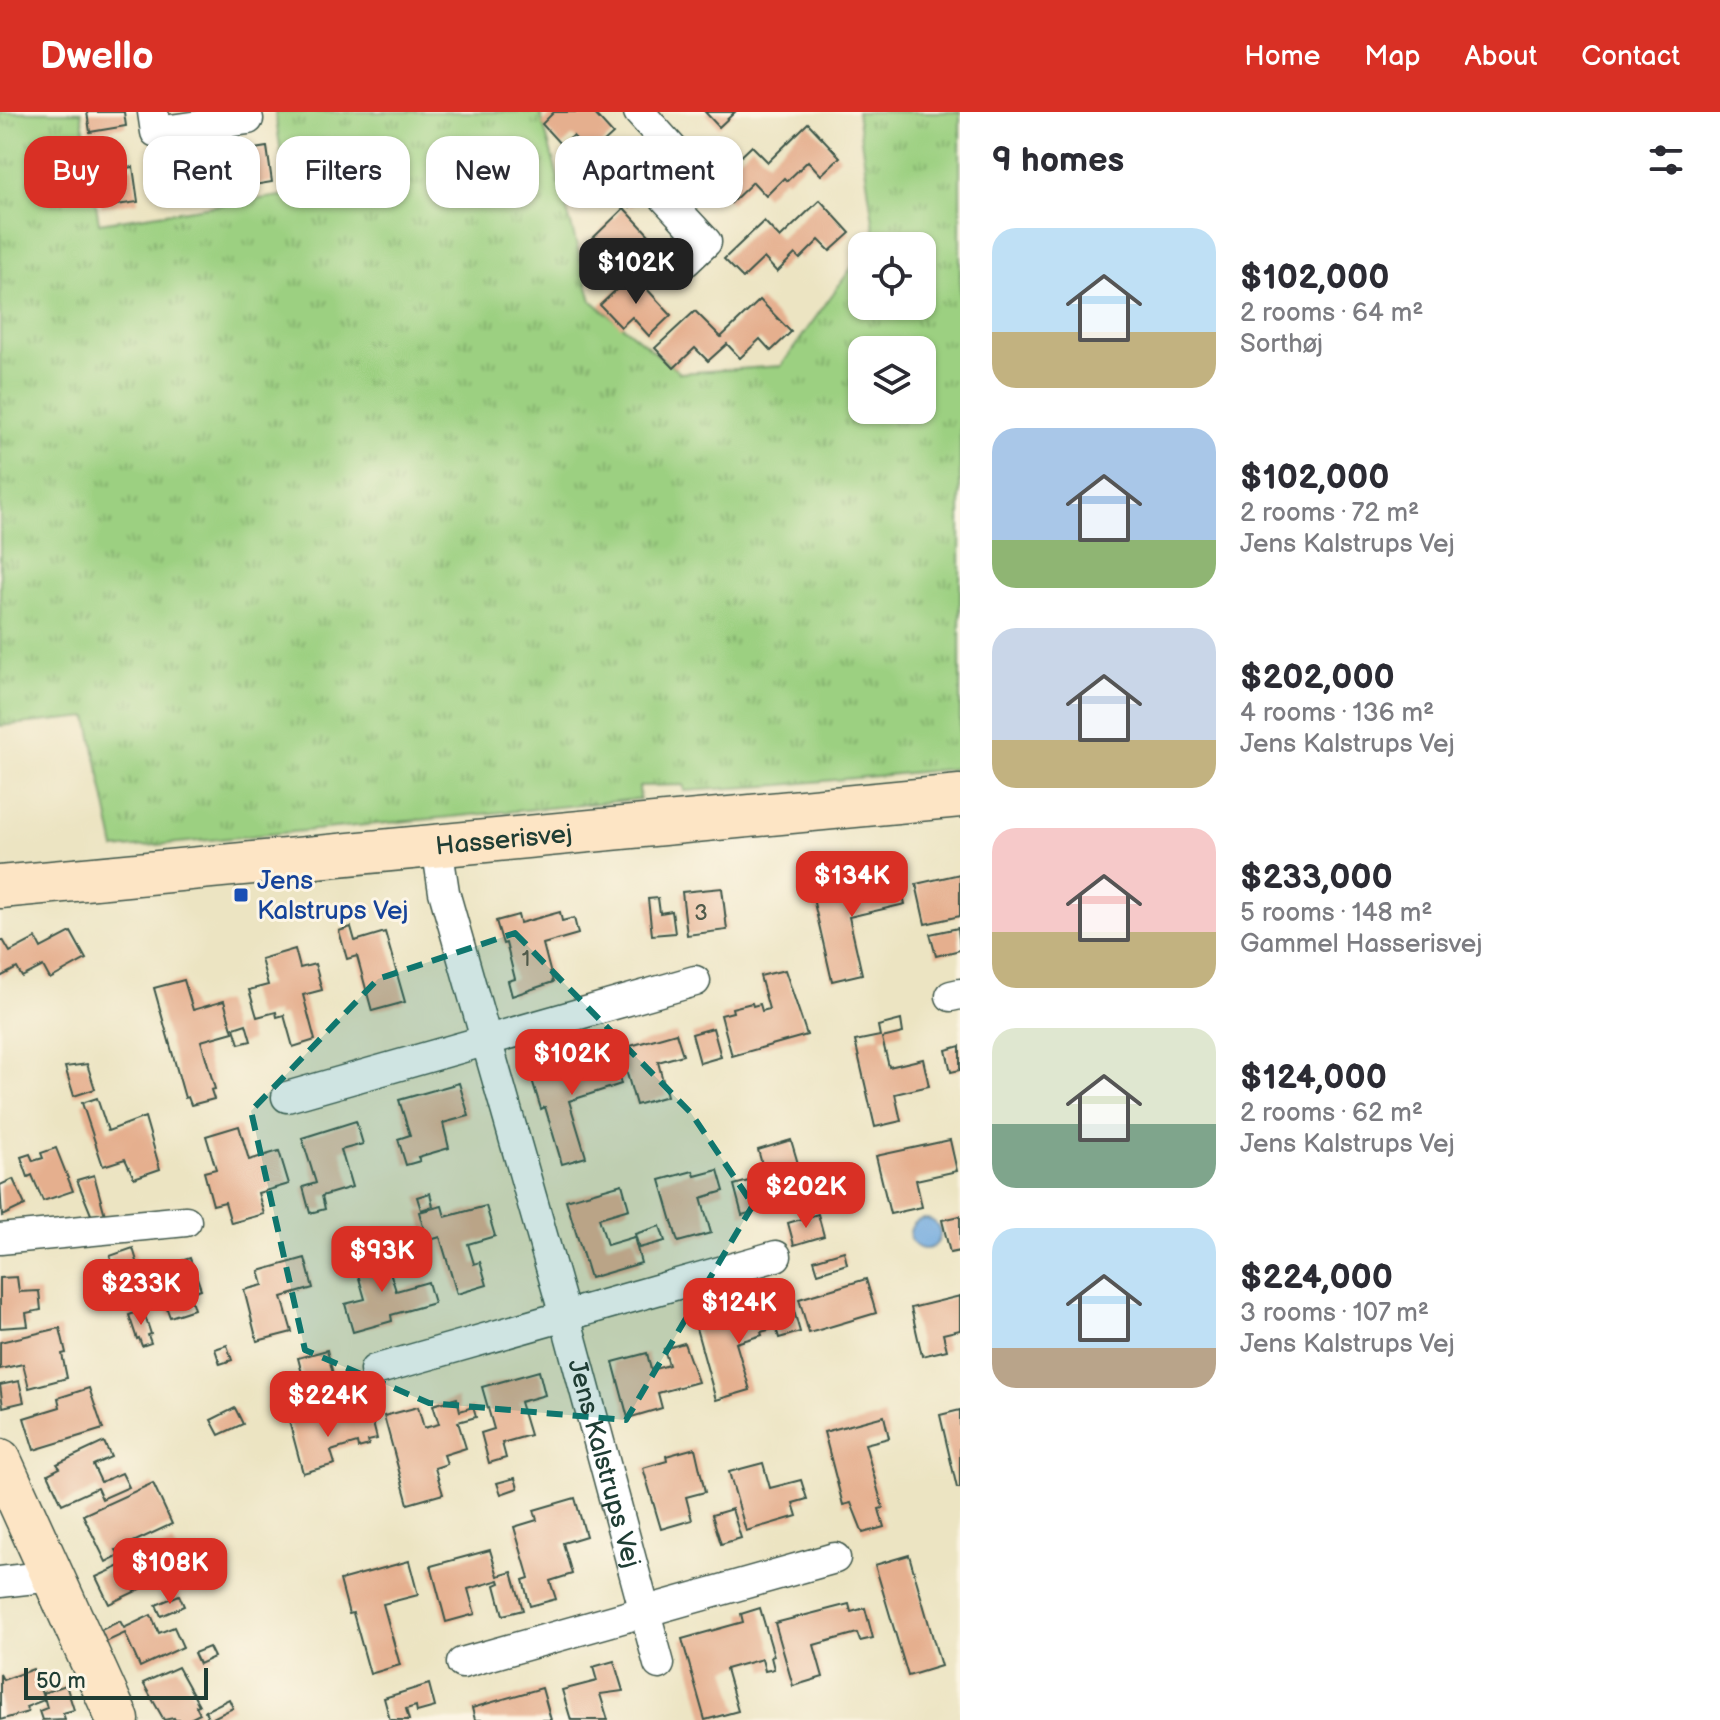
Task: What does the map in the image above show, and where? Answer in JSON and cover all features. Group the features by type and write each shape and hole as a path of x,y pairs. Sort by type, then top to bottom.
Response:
{"street":[{"path":"153,112 156,132 248,119"},
{"path":"639,112 693,172 665,198 706,242 686,261"},
{"name":"Hasserisvej","path":"0,887 960,796"},
{"name":"Jens Kalstrups Vej","path":"437,846 444,892 565,1316 659,1664"},
{"path":"287,1097 695,981"},
{"path":"0,1239 186,1221"},
{"path":"375,1370 776,1256"},
{"path":"0,1460 118,1720"},
{"path":"462,1663 835,1558"},
{"path":"0,1582 52,1576"}],"highlighted area":[{"path":"515,933 691,1113 753,1205 626,1420 429,1403 305,1350 251,1111 378,979"}],"green space":[{"path":"0,112 81,112 85,136 24,136 24,208 97,208 99,223 200,208 260,208 260,199 276,197 276,208 410,208 410,136 278,136 275,112 540,112 555,167 555,208 566,208 592,301 680,373 781,366 848,273 848,320 936,320 936,232 875,232 857,112 960,112 960,768 684,791 684,785 639,786 640,799 115,849 88,717 0,726"}],"water":[{"path":"925,1219 936,1223 940,1234 936,1245 925,1249 914,1245 910,1234 914,1223"}],"building":[{"path":"87,112 124,112 126,126 90,132"},
{"path":"554,112 593,112 613,134 555,138 542,124"},
{"path":"705,112 735,112 719,127"},
{"path":"808,123 840,157 821,175 808,161 766,196 753,182 743,192 743,155 752,146 768,162"},
{"path":"267,147 272,182 260,184 260,148"},
{"path":"133,167 138,202 127,204 127,168"},
{"path":"820,200 849,232 830,251 819,240 800,259 795,254 777,272 764,258 743,278 724,259 764,221 780,238"},
{"path":"624,208 662,249 640,270 623,251 611,262 591,240"},
{"path":"633,274 671,315 649,336 632,317 621,327 600,305"},
{"path":"760,300 791,332 771,351 760,339 740,358 727,344 708,361 695,348 674,368 655,348 695,311 721,337"},
{"path":"898,873 905,904 849,917 862,974 832,981 812,894"},
{"path":"960,874 960,916 925,924 916,884"},
{"path":"722,888 727,930 687,935 682,892"},
{"path":"658,898 660,913 672,911 675,933 652,935 648,899"},
{"path":"560,912 562,921 574,918 578,934 543,944 553,982 512,996 508,981 515,979 506,943 503,944 496,921 518,915 520,923"},
{"path":"351,927 355,941 385,932 405,1002 372,1011 357,956 347,959 339,931"},
{"path":"958,928 960,950 936,956 930,934"},
{"path":"71,932 86,959 50,979 43,966 22,977 17,968 0,977 0,941 3,940 10,952 36,938 41,948"},
{"path":"295,949 300,968 315,964 322,990 303,995 315,1040 293,1047 284,1015 277,1017 276,1012 257,1017 249,990 268,985 261,959"},
{"path":"785,970 807,1035 732,1056 721,1015 733,1012 732,1008 752,1003 753,1006 760,1004 762,1011 769,1009 760,976"},
{"path":"184,980 193,1010 224,1001 233,1032 201,1041 215,1089 211,1090 214,1099 191,1105 188,1097 185,1098 154,988"},
{"path":"901,1020 903,1033 882,1038 889,1067 923,1059 929,1086 895,1094 901,1121 875,1127 855,1041 880,1036 878,1026"},
{"path":"246,1024 251,1041 239,1044 234,1028"},
{"path":"713,1028 721,1057 700,1063 692,1034"},
{"path":"676,1033 683,1055 658,1062 667,1096 636,1105 620,1049"},
{"path":"960,1046 960,1070 951,1072 946,1050"},
{"path":"612,1052 621,1084 569,1101 586,1157 562,1164 545,1107 541,1109 530,1073"},
{"path":"87,1064 95,1089 74,1096 65,1067"},
{"path":"459,1083 469,1116 443,1123 449,1148 418,1157 420,1161 406,1165 398,1139 410,1135 399,1100"},
{"path":"97,1098 108,1131 145,1117 160,1169 134,1178 125,1159 103,1166 82,1103"},
{"path":"356,1121 363,1144 341,1150 352,1187 322,1196 325,1209 310,1213 303,1187 316,1183 302,1138"},
{"path":"239,1126 249,1160 279,1151 289,1184 258,1193 264,1214 231,1223 225,1202 213,1205 204,1172 216,1169 206,1136"},
{"path":"791,1140 807,1194 773,1203 758,1150"},
{"path":"950,1140 957,1171 916,1180 922,1207 890,1214 876,1156"},
{"path":"56,1148 73,1191 43,1201 32,1175 28,1177 21,1157 30,1154 33,1161 43,1158 41,1153"},
{"path":"718,1170 724,1191 701,1198 711,1233 678,1242 660,1180 693,1171 695,1176"},
{"path":"94,1175 105,1215 92,1217 77,1180"},
{"path":"13,1179 25,1205 2,1216 0,1185"},
{"path":"756,1179 764,1209 742,1215 734,1185"},
{"path":"622,1184 629,1209 599,1218 607,1245 634,1237 641,1263 590,1278 566,1200"},
{"path":"430,1193 433,1206 421,1210 417,1197"},
{"path":"442,1206 445,1217 486,1206 495,1236 468,1244 474,1264 480,1262 487,1285 457,1294 440,1237 427,1241 419,1212"},
{"path":"818,1214 824,1236 794,1245 788,1223"},
{"path":"960,1216 960,1251 950,1253 942,1220"},
{"path":"660,1226 665,1241 639,1248 635,1234"},
{"path":"133,1248 139,1268 117,1275 110,1256"},
{"path":"383,1249 396,1291 428,1282 434,1303 391,1315 392,1321 353,1332 345,1304 365,1299 353,1257"},
{"path":"844,1251 847,1264 818,1273 814,1260"},
{"path":"190,1258 201,1289 189,1293 194,1309 170,1317 164,1301 137,1311 124,1274 140,1269 142,1274"},
{"path":"305,1258 313,1288 282,1297 292,1332 257,1341 244,1290 263,1285 259,1271"},
{"path":"17,1277 19,1292 39,1291 41,1310 26,1313 28,1326 0,1328 0,1278"},
{"path":"866,1279 876,1313 809,1333 799,1299"},
{"path":"960,1296 960,1330 943,1334 947,1350 922,1356 911,1308"},
{"path":"792,1304 800,1332 779,1338 776,1328 736,1343 750,1390 716,1400 696,1328"},
{"path":"143,1310 151,1343 142,1346 129,1315"},
{"path":"60,1328 66,1353 62,1354 67,1378 29,1388 23,1364 0,1369 0,1342"},
{"path":"684,1343 698,1382 658,1393 662,1408 628,1418 613,1362 647,1353 651,1370 669,1365 664,1349"},
{"path":"227,1345 232,1360 220,1364 215,1349"},
{"path":"327,1350 333,1374 304,1381 298,1358"},
{"path":"539,1371 545,1395 520,1402 530,1435 502,1443 506,1458 489,1463 481,1433 494,1429 482,1387"},
{"path":"19,1381 24,1402 3,1407 0,1385"},
{"path":"89,1388 103,1429 34,1450 24,1418 60,1407 58,1398"},
{"path":"457,1398 460,1411 473,1407 476,1417 458,1422 466,1448 444,1455 447,1464 435,1468 443,1494 408,1504 384,1416 418,1407 424,1428 439,1424 433,1405"},
{"path":"235,1408 243,1424 219,1435 211,1420"},
{"path":"960,1410 960,1488 957,1488 940,1415"},
{"path":"320,1413 323,1425 371,1415 377,1439 358,1448 357,1443 331,1451 335,1464 303,1473 289,1421"},
{"path":"884,1416 889,1438 865,1444 883,1508 879,1509 884,1527 863,1533 851,1503 843,1505 824,1432"},
{"path":"104,1442 111,1457 93,1465 101,1482 122,1473 129,1487 102,1499 97,1488 62,1504 48,1474 60,1468 57,1464"},
{"path":"695,1448 705,1492 686,1497 692,1520 661,1529 643,1468 667,1461 666,1456"},
{"path":"763,1463 770,1488 801,1480 807,1499 793,1503 797,1516 746,1531 729,1472"},
{"path":"515,1478 518,1488 501,1494 497,1483"},
{"path":"153,1483 172,1524 116,1550 119,1555 106,1562 83,1515"},
{"path":"575,1498 586,1536 563,1543 572,1574 550,1581 556,1599 530,1606 523,1580 529,1578 514,1527 537,1520 534,1510"},
{"path":"732,1509 741,1538 721,1544 712,1515"},
{"path":"173,1542 183,1564 165,1573 166,1577 109,1604 96,1577"},
{"path":"490,1550 498,1576 512,1572 523,1610 503,1615 495,1585 500,1583 499,1580 468,1589 475,1614 446,1622 431,1566"},
{"path":"909,1555 941,1666 908,1676 875,1565"},
{"path":"409,1561 418,1595 383,1604 400,1665 370,1674 340,1580"},
{"path":"179,1595 184,1606 161,1616 156,1605"},
{"path":"849,1604 851,1612 865,1608 873,1638 860,1641 857,1633 814,1645 823,1677 793,1686 775,1623"},
{"path":"760,1608 774,1656 771,1657 774,1669 765,1671 762,1659 726,1669 738,1711 705,1720 682,1639 743,1622 741,1614"},
{"path":"151,1615 159,1633 174,1627 183,1647 140,1667 125,1633 106,1642 101,1630 120,1621 124,1628"},
{"path":"209,1647 214,1657 199,1664 194,1653"},
{"path":"614,1661 623,1691 600,1694 608,1720 571,1720 562,1690 597,1681 593,1667"},
{"path":"178,1667 199,1705 196,1706 200,1714 188,1720 164,1720 143,1683"},
{"path":"33,1669 44,1700 26,1707 28,1712 0,1720 0,1674 3,1680"},
{"path":"429,1684 435,1707 417,1712 416,1706 406,1709 409,1720 390,1720 384,1698"},
{"path":"66,1685 74,1710 63,1713 65,1719 42,1720 39,1711 47,1708 43,1693"},
{"path":"542,1688 551,1720 475,1720 472,1708"},
{"path":"229,1699 233,1708 209,1720 205,1711"}],"place":[{"name":"Jens Kalstrups Vej","path":"241,895"}]}
